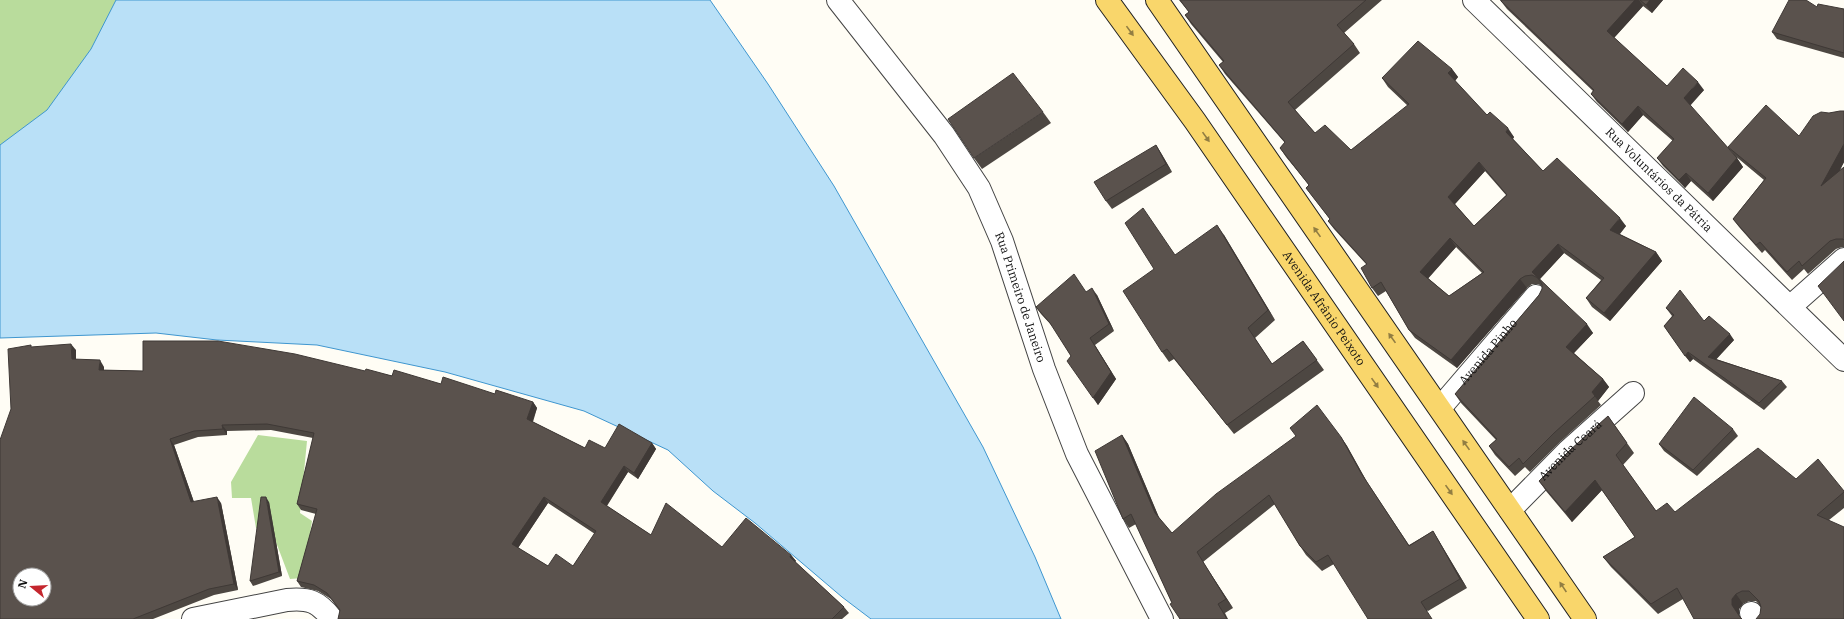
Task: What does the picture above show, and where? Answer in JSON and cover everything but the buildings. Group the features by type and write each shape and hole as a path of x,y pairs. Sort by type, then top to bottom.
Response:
{"main road":[{"name":"Avenida Afrânio Peixoto","path":"1107,0 1195,121 1538,619"},
{"path":"1157,0 1585,619"}],"street":[{"name":"Rua Primeiro de Janeiro","path":"838,0 944,135 979,188 1002,241 1044,369 1077,454 1162,619"},
{"name":"Rua Voluntários da Pátria","path":"1474,0 1791,306 1844,360"},
{"path":"1791,306 1844,259"},
{"name":"Avenida Pinho","path":"1440,408 1536,296"},
{"name":"Avenida Ceará","path":"1510,510 1568,451 1633,393"},
{"path":"193,619 303,598 324,608 332,619"}],"green space":[{"path":"0,0 187,0 0,325"},
{"path":"258,435 307,441 300,513 312,521 303,578 290,579 271,529 256,528 251,498 232,498 231,482"}],"water":[{"path":"116,0 710,0 768,84 834,186 983,447 1035,557 1061,619 871,619 842,597 755,523 713,491 668,450 584,411 445,372 317,345 217,340 156,333 0,338 0,145 47,110 91,49"}]}
